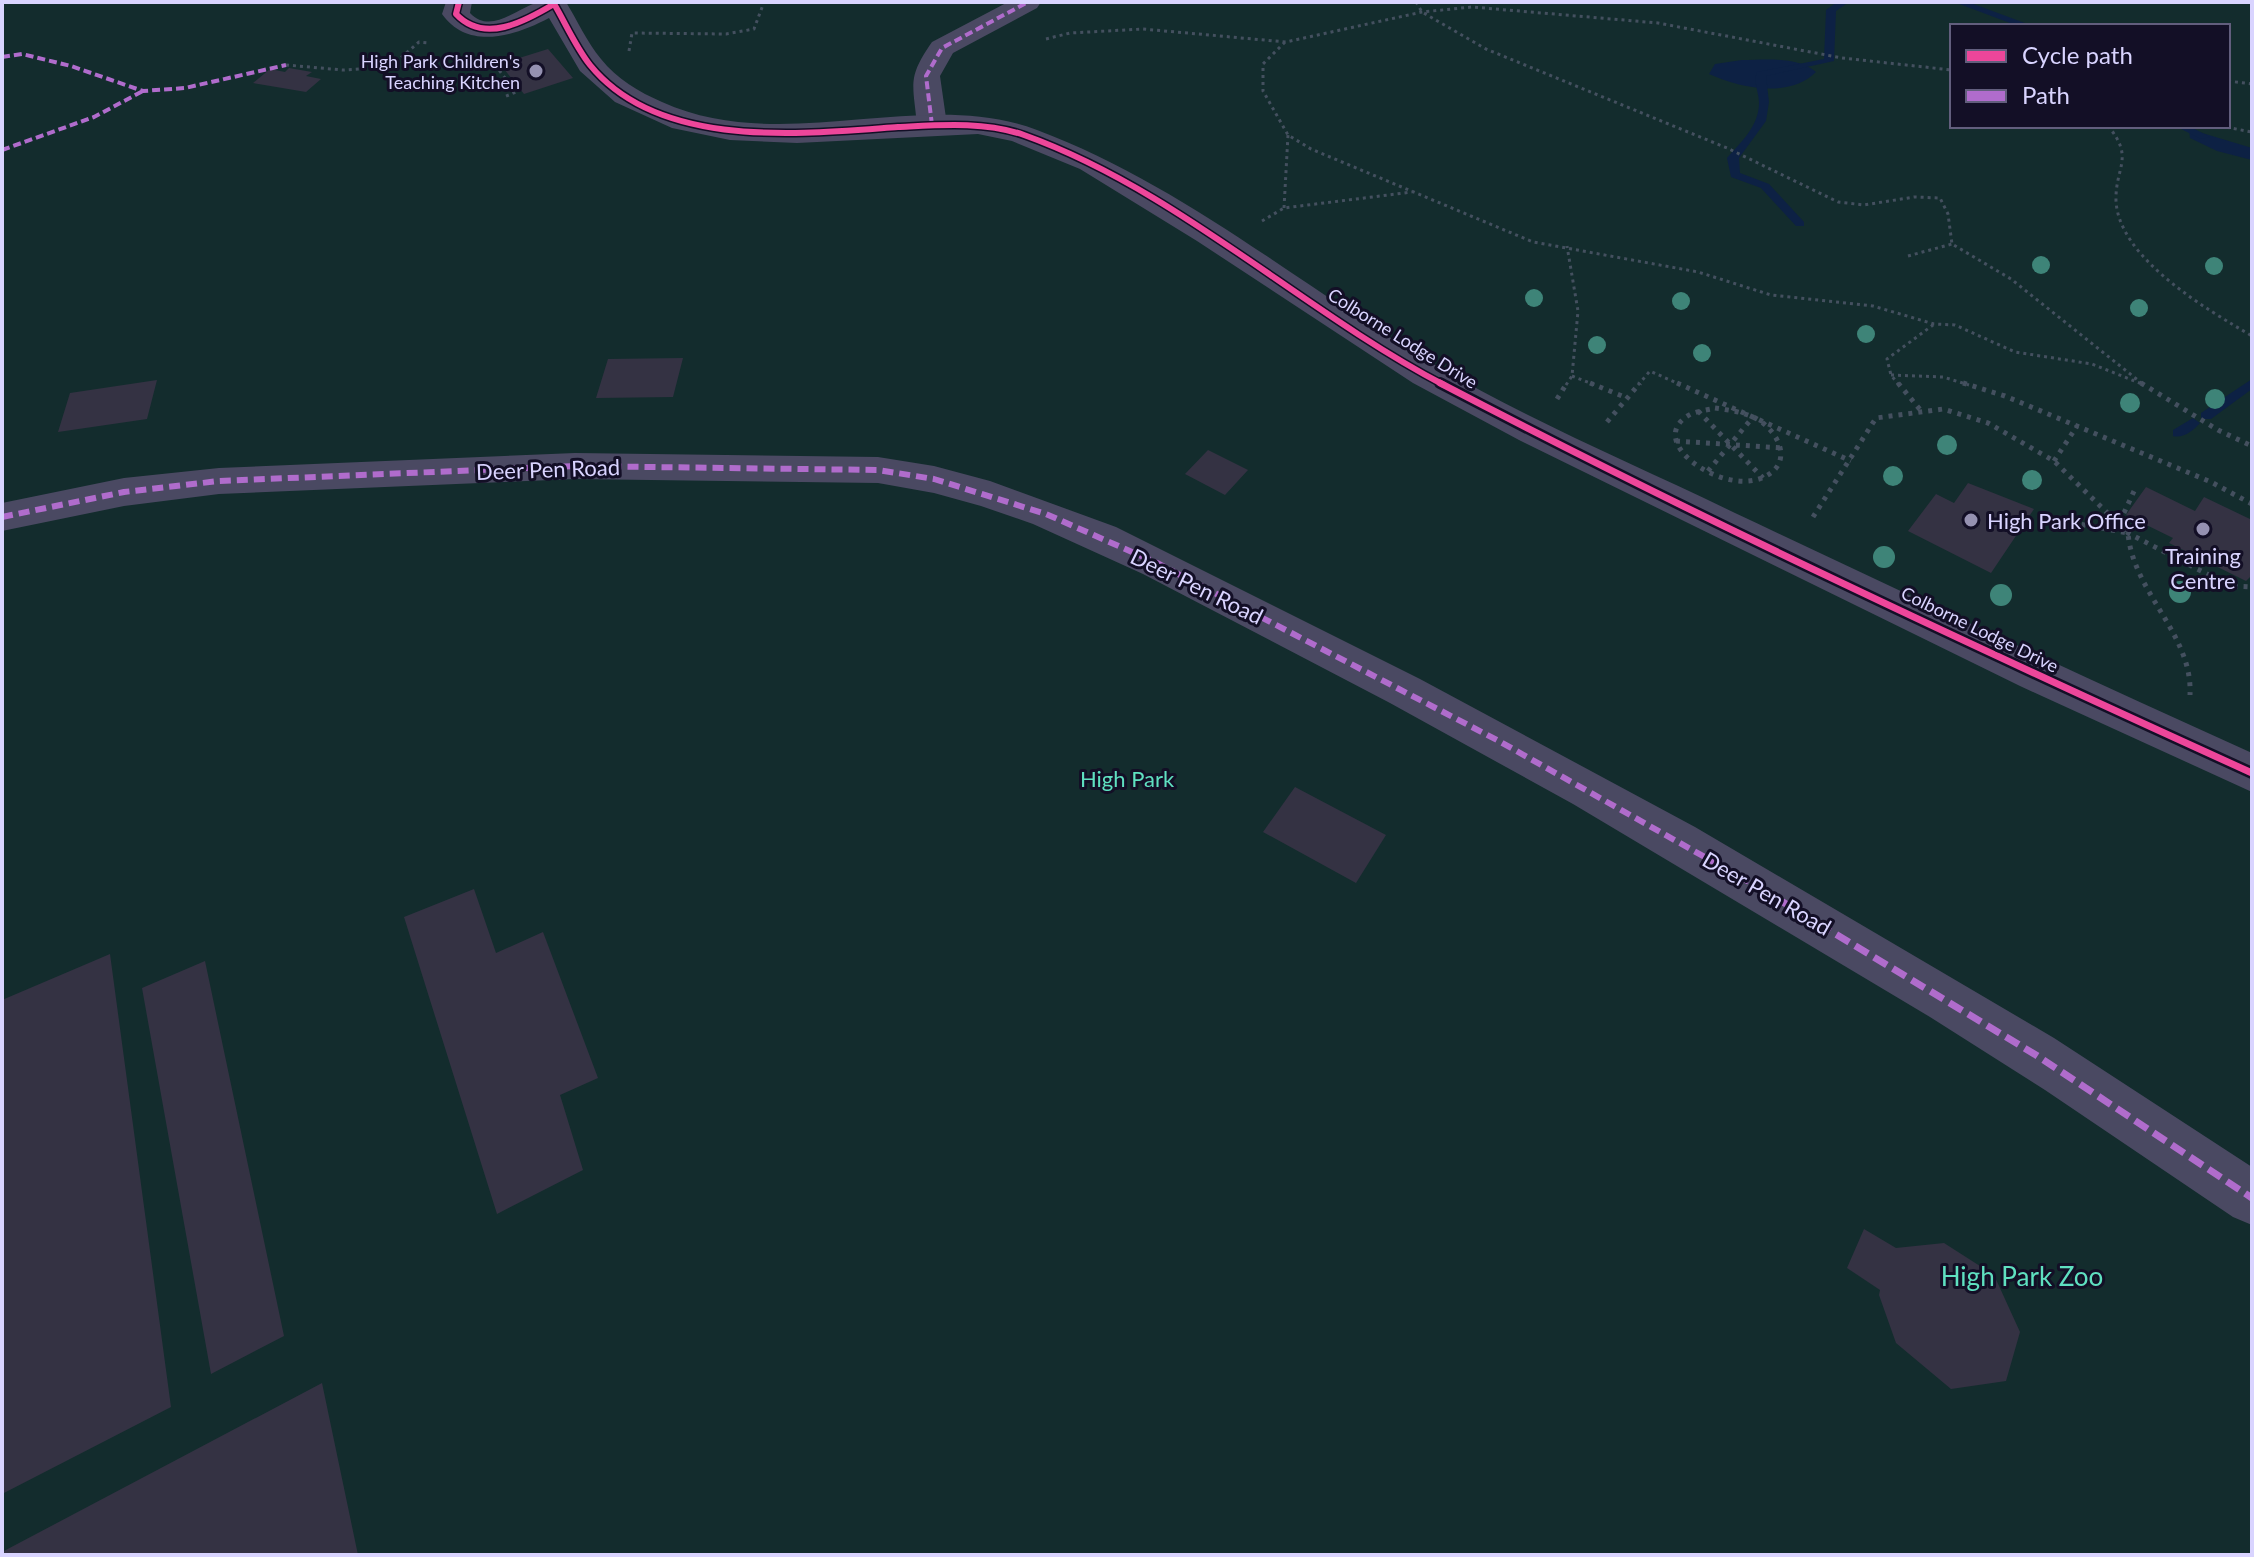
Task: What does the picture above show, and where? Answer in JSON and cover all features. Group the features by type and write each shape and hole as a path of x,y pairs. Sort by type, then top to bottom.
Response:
{"street":[{"name":"Colborne Lodge Drive","path":"459,2 456,14 460,21 490,29 520,23 553,3 590,65 625,96 682,122 730,131 770,133 932,125 999,128 1042,141 1091,163 1221,242 1425,375 1492,410 2035,674 2252,773"},
{"path":"932,125 926,76 942,48 1028,2"},
{"name":"Deer Pen Road","path":"2,517 124,492 219,481 575,466 878,470 923,475 956,484 1084,531 1205,588 1481,729 1807,915 2039,1057 2252,1198"}],"path":[{"path":"631,42 632,33 726,34 754,29 764,2"},
{"path":"1416,2 1422,12 1486,49 1727,148 1851,206 1927,195 1940,198 1948,214 1952,244"},
{"path":"1041,40 1070,33 1143,29 1286,42 1422,12 1472,7 1658,23 1842,58 1950,70"},
{"path":"286,65 343,70 390,67 419,42 432,44"},
{"path":"1286,42 1263,64 1263,91 1288,135 1311,149 1533,242 1698,272 1771,295 1873,306 1934,324 1955,325 2015,352 2092,364 2142,384"},
{"path":"484,63 497,64"},
{"path":"2230,81 2252,84"},
{"path":"2110,128 2121,141 2124,151 2115,202 2129,242 2204,307 2252,336"},
{"path":"2230,128 2252,132"},
{"path":"1284,208 1288,135"},
{"path":"1250,228 1284,208 1413,192"},
{"path":"1908,256 1952,244 2011,279 2142,384 2218,430 2252,446"},
{"path":"1556,400 1572,376 1578,311 1567,246"},
{"path":"1922,412 1891,375 1887,359 1934,324"},
{"path":"1618,431 1605,424 1650,371 1851,461"},
{"path":"1891,375 1943,377 2005,396 2211,482 2252,504"},
{"path":"1572,376 1627,398"},
{"path":"1807,526 1876,418 1943,409 1988,423 2054,461 2128,533 2230,586 2252,587"},
{"path":"1697,410 1764,479"},
{"path":"1697,410 1734,410 1753,417 1777,436 1783,448 1783,460 1776,471 1764,479 1726,481 1692,465 1681,454 1675,441 1676,428 1683,417 1697,410"},
{"path":"1706,474 1727,444 1753,417"},
{"path":"2054,461 2077,426"},
{"path":"1675,441 1783,448"},
{"path":"1681,462 1731,487"},
{"path":"2135,489 2123,515 2130,553 2178,644 2192,681 2188,700"},
{"path":"2062,521 2128,533"}],"green space":[{"name":"High Park","path":"2,2 2252,2 2252,1555 2,1555"}],"water":[{"path":"1742,60 1791,61 1816,72 1792,86 1778,88 1749,87 1709,74 1715,64"},
{"path":"2189,129 2252,148 2252,160 2217,151 2190,138"}],"building":[{"name":"High Park Children's Teaching Kitchen","path":"548,49 573,78 524,94 500,64"},
{"path":"289,68 312,72 306,76 321,79 306,92 253,83 270,69 285,72"},
{"path":"683,358 673,397 596,398 608,359"},
{"path":"157,380 147,419 58,432 70,393"},
{"path":"1208,450 1248,470 1225,495 1185,474"},
{"name":"High Park Office","path":"1968,483 2034,509 1991,573 1908,531 1936,494 1954,503"},
{"name":"Training Centre","path":"2146,487 2195,511 2204,497 2252,520 2252,575 2246,581 2169,543 2173,538 2126,515"},
{"path":"1295,787 1386,835 1356,883 1263,832"},
{"path":"474,889 496,953 543,932 598,1078 560,1095 583,1170 497,1214 404,917"},
{"path":"110,954 171,1407 2,1494 2,1000"},
{"path":"205,961 284,1336 211,1374 142,988"},
{"path":"1864,1229 1896,1248 1944,1243 1994,1275 2020,1332 2006,1381 1951,1389 1896,1343 1879,1295 1880,1290 1847,1268"},
{"path":"322,1383 358,1555 2,1555 2,1552"}],"waterway":[{"path":"1800,224 1765,186 1735,175 1733,158 1761,121 1764,106 1761,74 1829,61 1831,10 1844,2"},
{"path":"1959,2 2022,24"},
{"path":"2185,128 2205,137"},
{"path":"2206,416 2252,383"},
{"path":"2178,433 2193,423"}],"marked path":[{"path":"932,125 926,76 942,48 1028,2"},
{"path":"2,57 22,54 71,66 143,91 185,88 286,65"},
{"path":"2,150 94,117 143,91"},
{"path":"2,517 124,492 219,481 575,466 878,470 934,479 990,494 1102,537 1157,563 1588,790 1948,1000 2063,1072 2252,1198"}],"cycle path":[{"path":"459,2 456,14 465,24 490,30 518,23 554,4"},
{"path":"553,2 590,65 625,96 682,122 730,131 797,134 978,125 1021,134 1091,163 1208,234 1425,375 1532,431 2035,674 2252,773"}],"place":[{"name":"High Park Children's Teaching Kitchen","path":"536,71"},
{"name":"High Park Office","path":"1971,520"},
{"name":"Training Centre","path":"2203,529"}],"park label":[{"name":"High Park Zoo","path":"2022,1276"}]}
